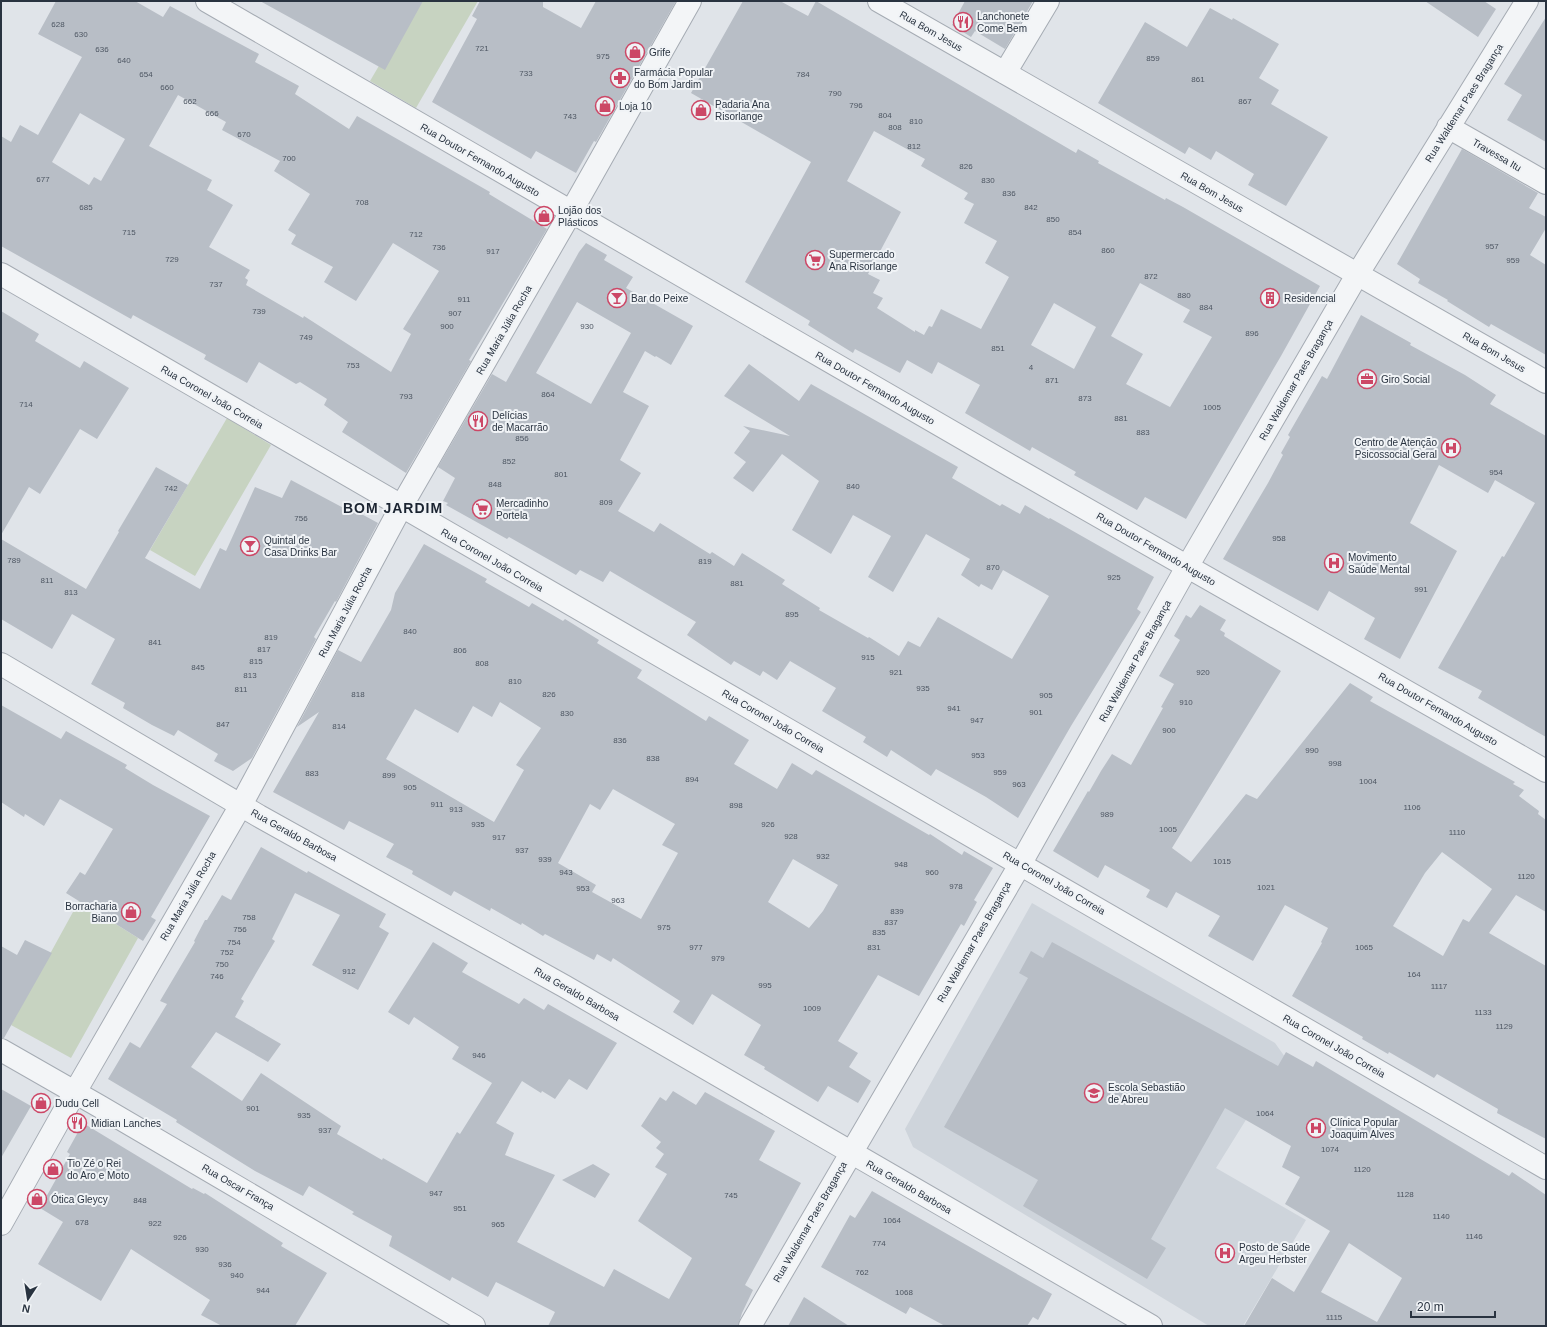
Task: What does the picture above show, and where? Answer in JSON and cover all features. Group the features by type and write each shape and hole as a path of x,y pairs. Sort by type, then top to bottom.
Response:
{"street":[{"name":"Rua Doutor Fernando Augusto","path":"207,1 1187,567 1546,770"},
{"name":"Rua Maria Júlia Rocha","path":"1,1224 75,1092 241,805 401,507 571,212 690,1"},
{"name":"Rua Bom Jesus","path":"879,1 1546,382"},
{"path":"1005,73 1048,1"},
{"name":"Rua Waldemar Paes Bragança","path":"750,1326 1021,863 1187,567 1357,275 1527,1"},
{"name":"Travessa Itu","path":"1448,127 1546,183"},
{"name":"Rua Coronel João Correia","path":"1,274 401,507 1021,863 1546,1168"},
{"name":"Rua Geraldo Barbosa","path":"1,664 241,805 564,986 1151,1326"},
{"name":"Rua Oscar França","path":"1,1050 474,1326"}],"shaded area":[{"name":"Escola Sebastião de Abreu","path":"1032,903 1275,1043 1285,1057 1216,1168 1306,1220 1243,1326 1209,1326 913,1147 905,1129"}],"green space":[{"path":"417,1 478,1 416,108 370,81"},
{"path":"227,418 271,445 195,576 150,550"},
{"path":"79,901 138,938 71,1058 11,1025"}],"building":[{"path":"56,1 135,1 163,17 170,6 259,54 255,62 299,86 295,94 349,129 357,116 490,192 489,194 547,229 469,360 471,361 406,473 342,432 348,422 324,405 327,399 300,382 296,384 259,362 247,383 204,359 206,355 133,315 131,319 1,246 1,136 11,142 20,125 38,135 82,57 38,34","holes":["178,95 226,122 222,130 280,161 274,171 310,194 288,230 296,235 291,244 333,267 324,282 356,301 393,243 439,271 403,329 411,334 391,372 304,316 303,318 246,285 248,280 245,278 250,270 209,247 233,205 207,190 212,180 149,146","80,113 125,139 101,181 94,177 89,185 52,162"]},
{"path":"260,1 423,1 385,70"},
{"path":"480,1 543,1 543,7 581,28 596,1 676,1 596,142 594,141 576,173 536,151 531,159 432,102 477,19 472,16"},
{"path":"743,1 780,1 808,16 816,1 1076,153 1078,149 1099,161 1098,163 1165,200 1166,198 1183,207 1320,286 1186,519 1145,497 1137,510 1074,475 1076,472 1032,447 1030,451 965,413 980,385 938,362 932,374 907,360 900,373 855,349 853,353 808,325 810,321 745,282 811,162 691,93","holes":["874,131 925,159 921,166 968,193 964,199 974,204 964,223 997,241 985,263 1009,277 981,329 941,309 932,327 929,326 924,335 915,330 915,332 877,308 883,298 873,293 880,280 868,274 901,212 847,181","1140,283 1190,310 1183,322 1212,337 1170,407 1126,384 1143,354 1111,336","1054,303 1096,327 1074,369 1031,345"]},
{"path":"965,1 1033,1 1005,49 975,31 971,37 952,25"},
{"path":"1425,1 1484,1 1496,9 1478,37"},
{"path":"1210,8 1232,20 1233,18 1279,44 1259,78 1279,90 1271,104 1328,137 1286,206 1248,185 1254,174 1216,151 1211,160 1189,147 1185,154 1098,103 1145,22 1187,47"},
{"path":"1546,17 1546,142 1507,120 1522,95 1504,84"},
{"path":"1462,149 1538,193 1529,208 1546,217 1546,228 1530,255 1546,265 1546,355 1491,324 1489,327 1447,301 1448,300 1418,283 1420,279 1397,264"},
{"path":"586,243 607,255 604,260 633,277 626,288 693,326 671,365 645,351 623,392 649,406 620,460 641,473 618,511 654,532 660,523 710,554 712,552 734,566 742,553 785,580 782,584 820,608 819,610 868,638 869,637 899,656 908,641 920,647 938,617 1012,659 1049,596 1003,570 992,590 981,584 979,587 961,575 970,559 926,534 893,592 868,577 891,536 853,515 831,554 792,530 819,481 782,454 753,492 733,478 746,462 734,453 750,431 743,426 790,436 724,396 749,364 799,401 811,384 958,467 952,478 1000,506 1002,504 1020,514 1025,505 1154,577 1137,609 1141,612 1071,726 1018,818 986,797 936,769 931,776 891,750 887,757 863,742 866,737 822,711 836,688 790,661 777,680 763,671 760,676 734,661 731,665 687,635 696,622 610,571 603,582 580,570 576,575 509,537 507,539 446,505 448,503 443,501 455,478 438,467 492,374 506,382 579,252","holes":["577,302 631,333 591,404 536,373"]},
{"path":"1,311 39,334 35,341 80,368 84,361 129,388 97,439 80,429 40,494 29,487 1,535"},
{"path":"1361,315 1411,343 1410,345 1465,375 1496,395 1490,404 1546,436 1546,737 1478,698 1482,691 1438,668 1502,556 1504,557 1535,503 1495,480 1488,493 1439,465 1410,523 1457,551 1400,659 1364,639 1375,618 1329,591 1318,611 1223,559 1283,455 1281,453 1290,437 1288,435 1322,376 1327,379"},
{"path":"156,467 188,485 145,558 200,589 220,548 226,551 255,487 282,498 291,480 353,513 354,510 378,523 336,602 335,601 314,637 316,639 252,758 233,771 214,761 218,754 178,730 174,736 152,725 123,708 125,703 91,684 115,639 72,614 52,649 1,619 1,539 86,589"},
{"path":"424,544 487,579 485,582 529,607 532,603 563,621 565,619 599,640 597,643 642,670 637,678 706,721 709,716 749,740 734,764 777,789 792,763 812,775 816,770 929,835 930,834 962,855 964,851 993,868 974,900 977,902 964,926 961,924 919,996 878,975 838,1041 858,1053 849,1067 871,1081 858,1103 828,1086 818,1102 744,1055 761,1025 712,994 693,1025 673,1012 680,1001 613,958 611,962 597,954 594,960 545,934 543,936 522,923 521,925 491,908 490,911 454,891 451,896 412,874 413,871 386,857 394,844 349,821 344,830 273,792 319,712 297,727 338,650 361,662 391,610 395,593","holes":["500,702 541,728 516,765 524,770 494,822 386,759 415,709 458,733 473,706 492,717","613,789 675,824 662,845 678,853 641,919 592,892 596,885 558,863 590,804 600,810","793,859 838,885 823,911 809,928 768,902"]},
{"path":"1200,605 1226,620 1220,630 1225,633 1224,636 1281,671 1172,848 1191,862 1246,794 1257,799 1350,683 1373,697 1370,701 1515,782 1513,784 1524,790 1519,796 1539,811 1538,814 1546,820 1546,912 1516,895 1489,933 1546,966 1546,1139 1497,1113 1498,1109 1437,1074 1434,1078 1389,1052 1388,1054 1362,1039 1363,1037 1292,996 1322,943 1321,942 1328,928 1285,905 1253,961 1208,936 1220,916 1176,892 1167,908 1146,897 1150,890 1105,865 1098,878 1053,851 1088,791 1089,792 1112,754 1131,765 1163,708 1161,707 1174,684 1159,676 1180,640 1174,636 1186,615 1191,618","holes":["1442,852 1492,889 1469,922 1463,919 1443,956 1393,926 1425,873"]},
{"path":"1,705 61,739 66,731 127,765 125,768 153,785 210,816 151,917 156,920 143,941 66,893 80,872 85,875 113,829 60,799 44,826 25,814 24,817 1,802"},
{"path":"261,847 386,914 379,927 389,933 358,990 312,965 340,915 295,893 272,939 275,941 241,999 244,1001 235,1017 281,1044 268,1062 216,1032 191,1067 242,1101 261,1073 341,1126 337,1134 382,1160 383,1158 427,1183 457,1132 460,1134 492,1083 452,1059 459,1047 414,1017 409,1025 388,1012 433,942 468,963 462,972 519,1004 524,998 544,1010 548,1004 617,1043 587,1090 569,1079 555,1099 542,1091 541,1093 522,1081 496,1123 514,1133 505,1155 555,1175 517,1242 604,1287 614,1269 669,1299 692,1258 638,1221 667,1174 655,1167 664,1154 656,1148 661,1142 641,1126 660,1097 666,1101 673,1091 696,1105 705,1092 775,1131 759,1160 801,1183 745,1285 753,1290 742,1313 738,1326 548,1326 555,1312 496,1282 488,1297 452,1277 450,1281 389,1246 392,1236 352,1214 354,1212 309,1186 303,1196 255,1171 176,1122 177,1120 108,1079 130,1042 140,1048 167,1004 160,1001 195,942 194,941 205,920 207,920 222,895 231,900"},
{"path":"25,940 52,953 4,1038 1,1038 1,946 17,955"},
{"path":"1052,942 1278,1066 1286,1052 1313,1067 1316,1061 1509,1176 1512,1172 1546,1195 1546,1326 1244,1326 1272,1278 1294,1292 1330,1231 1285,1204 1300,1177 1282,1167 1291,1146 1225,1108 1151,1239 1166,1248 1147,1279 1023,1206 1038,1180 944,1127 1028,978 1019,973 1031,951 1043,958","holes":["1349,1243 1402,1278 1377,1322 1321,1292"]},
{"path":"1,1089 31,1106 1,1158"},
{"path":"83,1123 192,1189 193,1188 204,1194 205,1193 283,1243 281,1246 327,1273 295,1326 222,1326 201,1315 210,1300 131,1249 101,1301 38,1264 63,1222 40,1208 70,1154 67,1152"},
{"path":"593,1164 610,1174 595,1198 562,1180"},
{"path":"872,1191 1052,1294 1038,1320 1033,1317 1027,1326 945,1326 910,1307 906,1314 821,1267 850,1215 855,1218"},
{"path":"804,1297 849,1326 788,1326"}],"place":[{"name":"Lanchonete Come Bem","path":"963,22"},
{"name":"Grife","path":"635,52"},
{"name":"Farmácia Popular do Bom Jardim","path":"620,78"},
{"name":"Loja 10","path":"605,106"},
{"name":"Padaria Ana Risorlange","path":"701,110"},
{"name":"Lojão dos Plásticos","path":"544,216"},
{"name":"Supermercado Ana Risorlange","path":"815,260"},
{"name":"Bar do Peixe","path":"617,298"},
{"name":"Residencial","path":"1270,298"},
{"name":"Giro Social","path":"1367,379"},
{"name":"Delícias de Macarrão","path":"478,421"},
{"name":"Centro de Atenção Psicossocial Geral","path":"1451,448"},
{"name":"Mercadinho Portela","path":"482,509"},
{"name":"Quintal de Casa Drinks Bar","path":"250,546"},
{"name":"Movimento Saúde Mental","path":"1334,563"},
{"name":"Borracharia Biano","path":"131,912"},
{"name":"Escola Sebastião de Abreu","path":"1094,1093"},
{"name":"Dudu Cell","path":"41,1103"},
{"name":"Midian Lanches","path":"77,1123"},
{"name":"Clínica Popular Joaquim Alves","path":"1316,1128"},
{"name":"Tio Zé o Rei do Aro e Moto","path":"53,1169"},
{"name":"Ótica Gleycy","path":"37,1199"},
{"name":"Posto de Saúde Argeu Herbster","path":"1225,1253"}],"district":[{"name":"BOM JARDIM","path":"393,508"}]}
